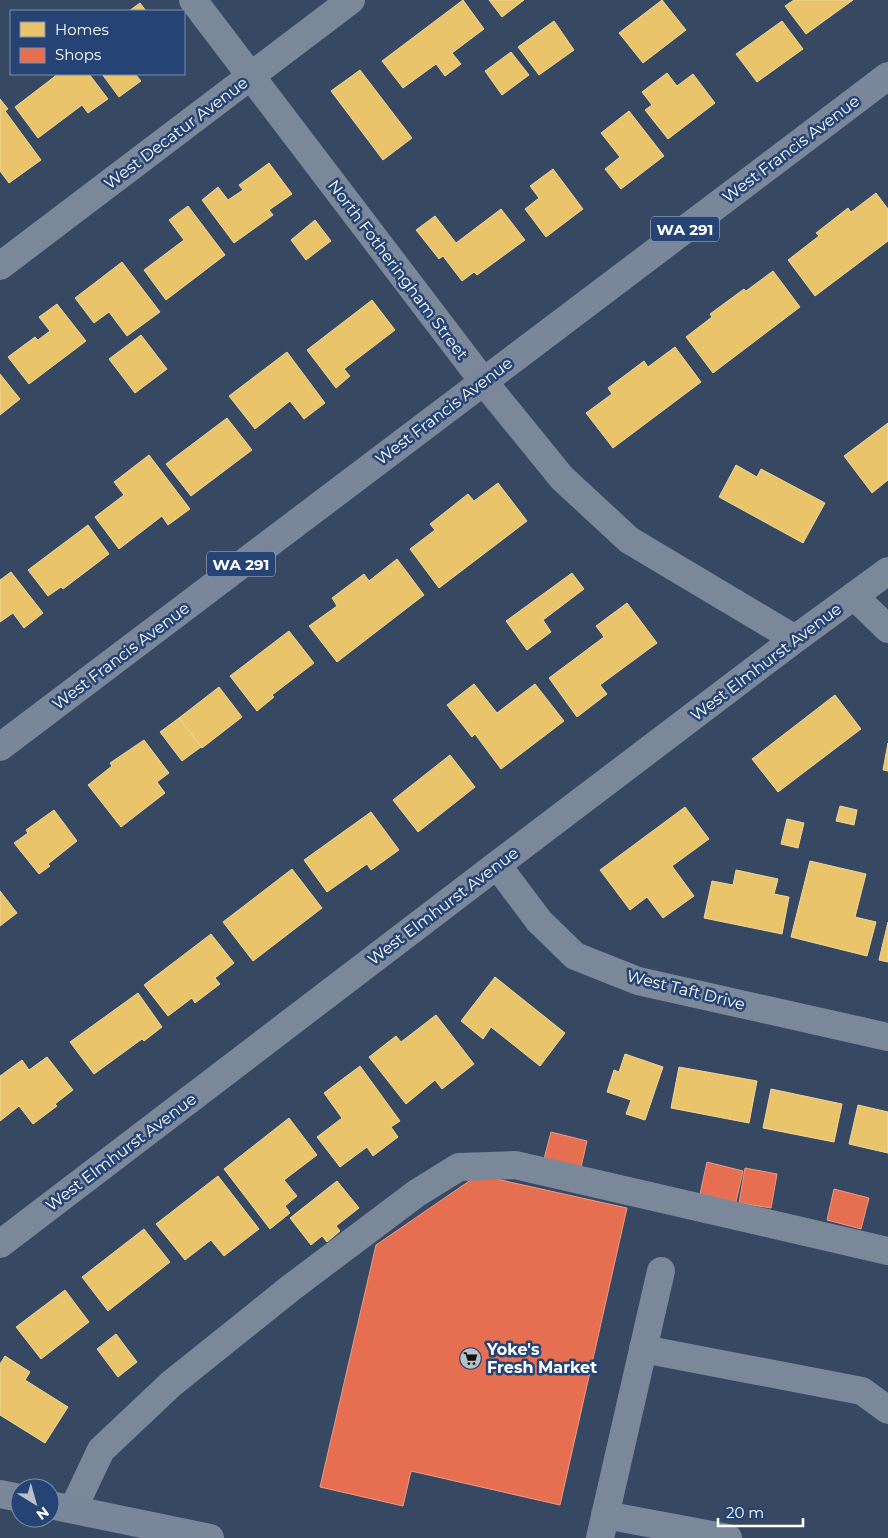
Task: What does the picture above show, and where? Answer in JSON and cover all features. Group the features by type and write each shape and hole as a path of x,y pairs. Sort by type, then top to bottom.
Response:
{"main road":[{"name":"West Francis Avenue","path":"0,747 888,76"},
{"path":"61,1507 210,1538"}],"street":[{"name":"North Fotheringham Street","path":"193,0 483,381 562,478 629,540 795,639"},
{"name":"West Decatur Avenue","path":"0,266 351,0"},
{"name":"West Elmhurst Avenue","path":"0,1244 888,570"},
{"path":"854,596 888,629"},
{"name":"West Taft Drive","path":"497,865 539,921 575,956 638,981 888,1036"},
{"path":"61,1507 101,1450 171,1384 292,1286 417,1193 459,1167 515,1165 841,1242 888,1251"},
{"path":"660,1271 602,1526 728,1538"},
{"path":"643,1349 862,1392 888,1410"}],"building: Homes":[{"path":"463,0 484,29 452,53 461,64 445,76 436,64 403,88 382,61"},
{"path":"489,0 524,0 502,17"},
{"path":"662,0 686,30 643,63 619,33"},
{"path":"794,0 853,0 806,34 785,6"},
{"path":"140,3 145,10 130,10"},
{"path":"554,21 574,50 539,75 518,47"},
{"path":"782,21 803,49 757,82 736,54"},
{"path":"511,52 529,75 502,95 485,71"},
{"path":"360,70 412,138 383,160 331,91"},
{"path":"667,73 677,86 693,74 715,103 668,139 645,110 652,105 642,92"},
{"path":"57,75 90,75 108,99 88,113 82,105 38,138 15,107"},
{"path":"103,75 136,75 141,81 119,97"},
{"path":"0,99 8,109 5,111 41,160 9,183 0,171"},
{"path":"629,111 664,156 621,189 605,169 620,157 601,133"},
{"path":"269,163 292,194 269,210 273,215 234,243 202,200 218,187 228,200 243,190 239,185"},
{"path":"553,169 583,209 546,237 525,209 539,198 530,186"},
{"path":"876,193 888,209 888,241 815,296 788,260 819,236 816,233 848,208 851,212"},
{"path":"188,206 225,255 166,300 144,270 184,240 169,220"},
{"path":"501,209 525,240 477,275 474,272 462,281 443,256 439,259 416,230 435,216 456,243"},
{"path":"315,220 331,241 306,260 291,240"},
{"path":"122,262 160,312 127,336 109,312 94,323 75,298"},
{"path":"773,271 800,307 713,373 686,337 712,317 710,314"},
{"path":"372,300 395,330 344,369 350,376 336,388 307,350"},
{"path":"57,304 86,341 29,384 8,357 35,337 38,340 50,331 39,317"},
{"path":"141,335 167,369 135,393 109,359"},
{"path":"675,347 701,382 613,448 586,413 612,394 608,388 644,361 648,367"},
{"path":"287,352 325,403 304,419 290,401 255,429 229,396"},
{"path":"0,374 20,399 0,415"},
{"path":"227,418 252,450 191,496 166,464"},
{"path":"888,423 888,480 872,493 844,456"},
{"path":"149,455 190,509 168,525 162,516 119,549 95,517 124,495 114,482"},
{"path":"736,465 757,477 761,469 825,503 803,543 719,497"},
{"path":"498,483 527,521 439,588 410,549 435,530 430,524 468,494 474,501"},
{"path":"88,525 109,554 63,589 61,587 48,596 28,570"},
{"path":"397,559 424,595 337,662 309,626 337,606 332,598 364,574 369,581"},
{"path":"11,572 43,613 24,628 13,613 0,622 0,580"},
{"path":"572,573 584,589 543,620 551,632 527,650 506,621"},
{"path":"627,603 657,643 600,685 607,694 577,717 549,678 604,637 596,626"},
{"path":"289,631 314,663 272,695 274,697 257,711 230,676"},
{"path":"474,684 497,713 535,684 564,721 501,769 475,734 472,737 447,705"},
{"path":"219,687 242,717 202,748 179,718"},
{"path":"835,695 861,729 778,792 752,759"},
{"path":"179,718 201,747 182,761 160,732"},
{"path":"144,740 169,773 157,782 165,793 121,827 88,785 112,766 110,763"},
{"path":"888,743 888,771 883,770"},
{"path":"450,755 475,787 418,832 393,800"},
{"path":"840,806 857,810 854,825 836,821"},
{"path":"685,807 709,839 672,866 694,896 663,918 647,897 630,910 600,870"},
{"path":"54,810 77,841 48,864 50,866 39,874 14,843 28,833 26,830"},
{"path":"371,812 399,850 371,870 367,864 327,892 304,860"},
{"path":"787,819 804,823 798,848 781,844"},
{"path":"810,861 866,874 855,917 876,922 867,956 791,937"},
{"path":"292,869 322,908 253,961 223,922"},
{"path":"736,870 778,879 774,894 789,897 782,934 704,918 712,881 733,885"},
{"path":"0,891 17,913 0,926"},
{"path":"888,922 888,962 879,960"},
{"path":"211,934 234,963 215,978 220,984 195,1003 192,998 168,1016 144,985"},
{"path":"495,977 565,1033 540,1066 491,1027 483,1039 461,1021"},
{"path":"138,993 162,1027 144,1041 142,1039 94,1074 70,1042"},
{"path":"436,1015 474,1064 442,1089 435,1080 406,1104 369,1057 396,1036 401,1042"},
{"path":"625,1054 663,1067 645,1120 626,1114 631,1100 607,1092 614,1070 619,1072"},
{"path":"47,1057 73,1090 55,1104 57,1106 33,1124 19,1106 0,1121 0,1076 22,1060 29,1070"},
{"path":"360,1066 400,1121 391,1127 398,1137 373,1156 367,1147 340,1167 317,1137 342,1118 324,1093"},
{"path":"679,1067 757,1081 749,1123 671,1108"},
{"path":"771,1089 842,1104 834,1142 763,1128"},
{"path":"858,1105 888,1112 888,1153 849,1144"},
{"path":"289,1118 317,1155 284,1180 297,1196 285,1206 290,1213 270,1229 224,1169"},
{"path":"218,1176 259,1229 224,1256 211,1240 185,1260 156,1224"},
{"path":"337,1181 359,1208 336,1226 340,1231 327,1242 322,1236 311,1245 290,1218"},
{"path":"144,1229 170,1262 108,1311 82,1277"},
{"path":"65,1290 89,1322 41,1359 16,1327"},
{"path":"116,1334 137,1362 118,1377 97,1349"},
{"path":"5,1356 30,1372 25,1380 68,1407 45,1443 0,1415 0,1364"}],"building: Shops":[{"path":"551,1132 587,1141 581,1167 544,1159"},
{"path":"707,1162 743,1171 736,1202 700,1194"},
{"path":"745,1168 777,1174 771,1208 739,1203"},
{"name":"Yoke's Fresh Market","path":"478,1175 627,1208 560,1505 411,1471 403,1506 320,1487 376,1245"},
{"path":"834,1189 869,1198 861,1229 827,1220"}],"place":[{"name":"Yoke's Fresh Market","path":"471,1358"}]}
